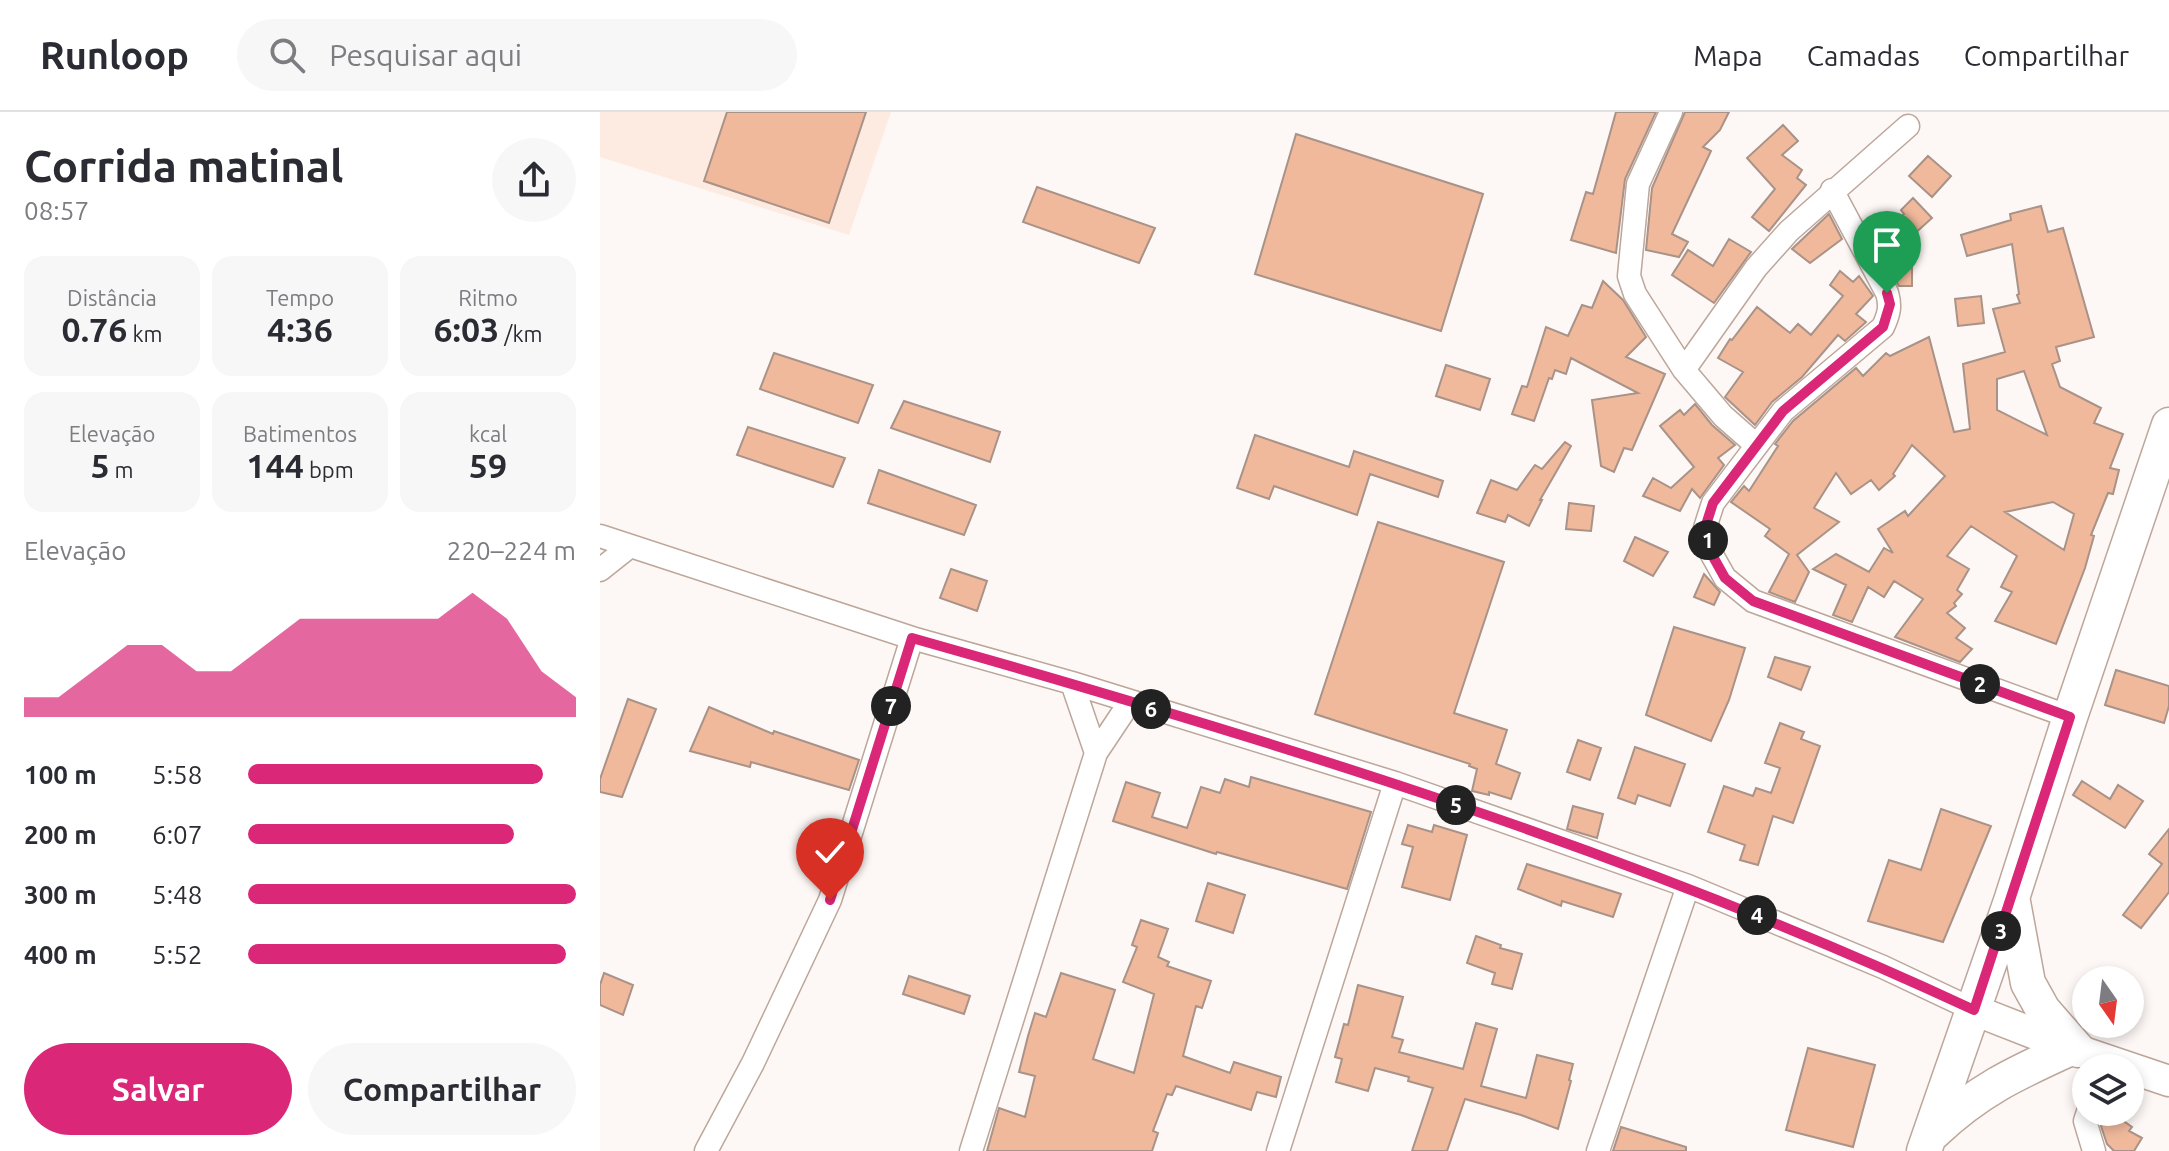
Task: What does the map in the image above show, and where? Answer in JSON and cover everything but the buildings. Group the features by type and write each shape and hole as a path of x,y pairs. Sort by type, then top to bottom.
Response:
{"main road":[{"path":"1927,1143 2169,425"},
{"path":"2012,898 2028,983 2043,1010 2089,1054"},
{"path":"1974,1010 2086,1054"},
{"path":"1927,1143 1958,1109 1985,1089 2072,1062"},
{"path":"2144,1073 2169,1081"}],"street":[{"path":"1671,112 1638,184 1629,276 1635,294 1684,370 1723,416 1756,445"},
{"path":"1684,370 1756,268 1789,231 1908,126"},
{"path":"1832,190 1887,293 1890,304 1888,316 1883,327 1783,411 1756,445 1713,503 1705,528 1711,553 1725,578 1753,601 2070,717"},
{"path":"600,536 912,638 1072,683 1395,783 1688,886 1883,967 1974,1010"},
{"path":"600,570 629,547"},
{"path":"706,1151 753,1063 830,900 912,638"},
{"path":"1072,683 1096,753"},
{"path":"971,1151 1096,753 1130,702"},
{"path":"1278,1151 1395,783"},
{"path":"1598,1151 1688,886"},
{"path":"2086,1126 2094,1151"}],"shaded area":[{"path":"600,112 891,112 849,235 600,157"}],"route":[{"path":"830,900 912,638 1072,683 1395,783 1688,886 1883,967 1974,1010 2070,717 1753,601 1725,578 1711,553 1705,528 1713,503 1783,411 1883,327 1890,304 1887,293"}]}
